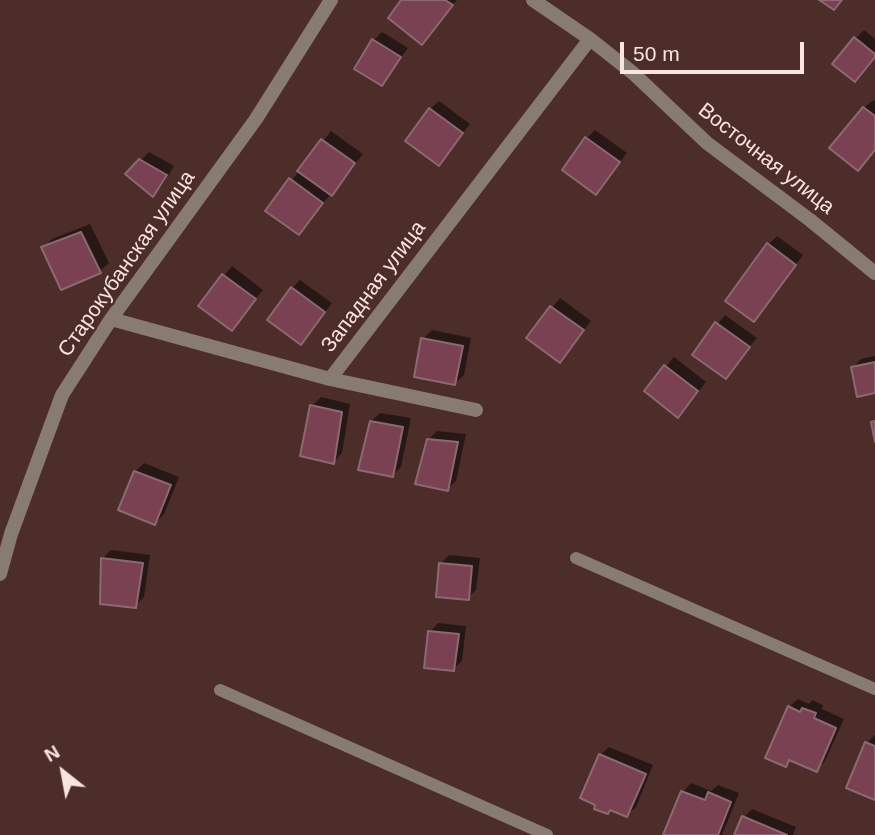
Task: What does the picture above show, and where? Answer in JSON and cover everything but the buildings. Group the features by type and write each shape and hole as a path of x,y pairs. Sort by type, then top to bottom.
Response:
{"street":[{"name":"Старокубанская улица","path":"0,574 11,534 62,395 111,319 256,119 331,0"},
{"name":"Восточная улица","path":"533,0 590,39 633,73 707,143 810,220 875,273"},
{"name":"Западная улица","path":"111,319 330,379 590,39"},
{"path":"330,379 476,410"}],"lane":[{"path":"576,558 875,689"},
{"path":"220,690 547,835"}]}
